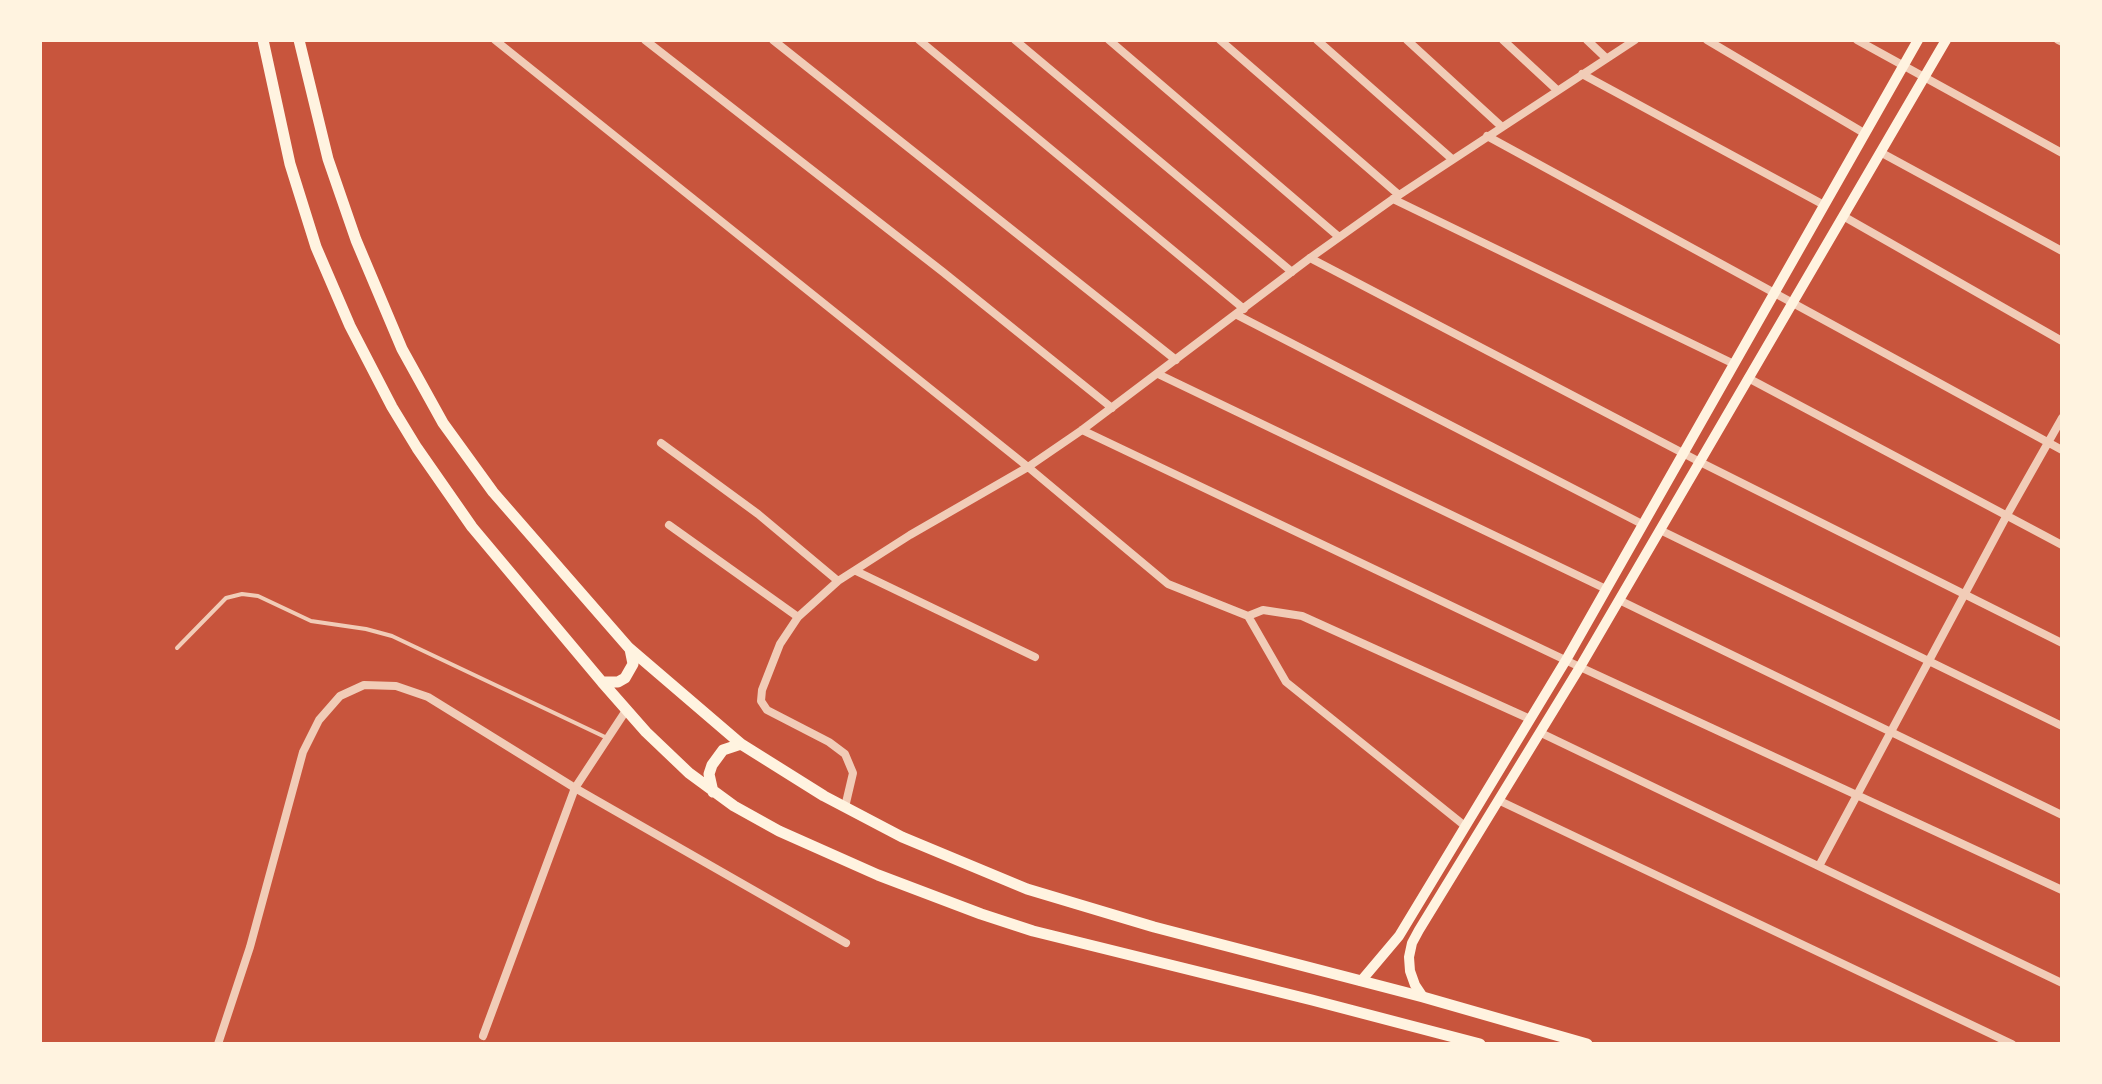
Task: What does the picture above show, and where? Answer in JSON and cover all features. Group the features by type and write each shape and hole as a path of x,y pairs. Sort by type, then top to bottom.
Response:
{"highway":[{"path":"262,40 290,164 316,246 350,326 392,407 472,527 602,682 667,753 713,792 756,819 812,846 980,914 1033,931 1480,1044"},
{"path":"299,40 341,200 384,310 421,386 451,435 492,492 629,648 741,744 845,807 943,856 1027,889 1588,1044"},
{"path":"602,682 625,678 633,664 629,648"},
{"path":"713,792 710,774 716,756 741,744"}],"main road":[{"path":"1361,981 1399,936 1566,660 1918,40"},
{"path":"1423,997 1410,972 1412,943 1580,667 1946,40"}],"street":[{"path":"496,40 1028,466 1168,584 1248,616 1286,682 1465,826"},
{"path":"645,40 1112,408"},
{"path":"773,40 1176,360"},
{"path":"919,40 1240,312 1642,524"},
{"path":"1015,40 1292,272"},
{"path":"1108,40 1340,237"},
{"path":"1220,40 1396,197 1734,364"},
{"path":"1317,40 1452,160"},
{"path":"1407,40 1502,127"},
{"path":"1503,40 1558,90"},
{"path":"1587,40 1606,58"},
{"path":"845,807 853,773 846,754 767,710 760,701 780,644 798,616 838,581 1082,430 1396,197 1634,40"},
{"path":"1707,40 1864,132"},
{"path":"1856,40 2062,152"},
{"path":"1582,74 1824,205"},
{"path":"1487,136 2062,450"},
{"path":"1880,152 2062,251"},
{"path":"1843,216 2062,341"},
{"path":"1310,258 1700,462 2062,643"},
{"path":"1158,374 1606,589"},
{"path":"1748,378 2062,545"},
{"path":"1819,866 2062,418"},
{"path":"1082,430 2062,890"},
{"path":"661,443 758,514 838,581"},
{"path":"669,525 798,616"},
{"path":"1660,530 2062,726"},
{"path":"856,572 1035,656"},
{"path":"1619,600 2062,815"},
{"path":"1248,616 1263,610 1302,616 1530,719"},
{"path":"218,1044 250,947 303,752 319,720 340,696 364,685 396,686 428,697 575,788 846,943"},
{"path":"483,1036 575,788 627,709"},
{"path":"1540,732 2062,983"},
{"path":"1500,800 2012,1044"}],"lane":[{"path":"177,648 226,598 258,596 312,620 392,636 608,738"}]}
